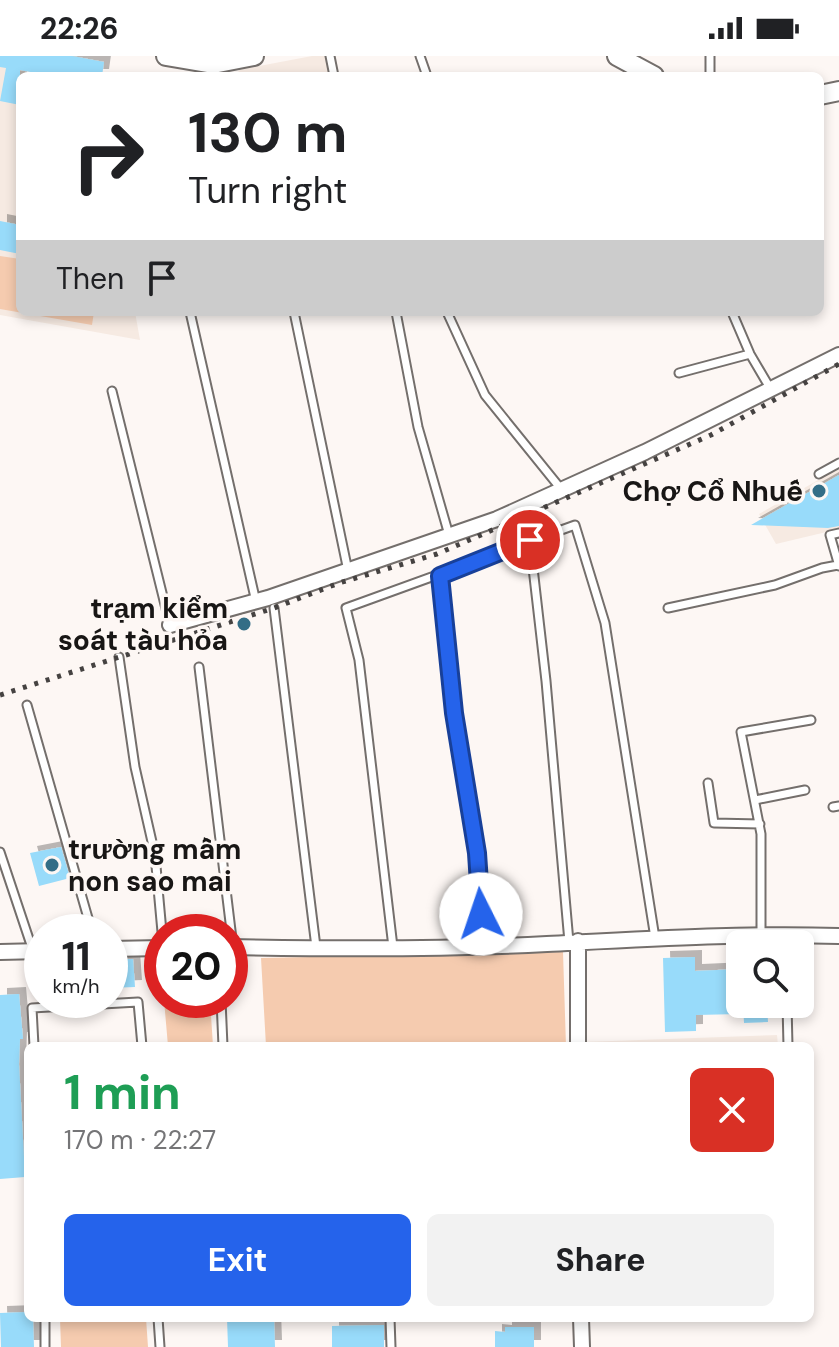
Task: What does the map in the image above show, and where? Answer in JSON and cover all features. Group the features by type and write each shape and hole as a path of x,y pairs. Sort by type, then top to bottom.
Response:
{"street":[{"path":"166,56 213,64 249,57"},
{"path":"617,56 647,72"},
{"path":"170,625 256,602 485,528 525,505 772,391 839,355"},
{"path":"248,947 483,945 726,935"},
{"path":"814,937 839,936"},
{"path":"574,942 578,1042"},
{"path":"1,952 24,951"},
{"path":"581,1322 582,1347"}],"lane":[{"path":"191,316 256,602"},
{"path":"295,316 348,571"},
{"path":"397,316 440,543"},
{"path":"449,316 485,395 561,489"},
{"path":"734,316 750,354 772,391"},
{"path":"679,373 750,354"},
{"path":"112,391 170,625"},
{"path":"819,474 839,463"},
{"path":"525,505 574,942"},
{"path":"393,947 359,660 346,608 575,525 605,623 655,938"},
{"path":"668,608 775,585 822,568 839,566 830,535 839,533"},
{"path":"440,576 454,713 477,853 483,945"},
{"path":"274,608 316,949"},
{"path":"119,657 135,767 155,855 160,914"},
{"path":"199,667 227,914"},
{"path":"27,705 87,914"},
{"path":"761,930 760,824 741,732 811,720"},
{"path":"708,783 714,823 760,824"},
{"path":"755,800 805,790"},
{"path":"0,852 24,915"},
{"path":"34,1042 32,1008 138,1002 142,1042"},
{"path":"222,1018 223,1042"},
{"path":"787,1018 788,1042"},
{"path":"45,1322 45,1347"},
{"path":"158,1322 160,1347"},
{"path":"390,1322 391,1347"}],"shaded area":[{"path":"0,56 72,56 104,62 102,72 16,72 16,316 136,316 140,340 0,315"},
{"path":"327,56 330,72 238,72"},
{"path":"0,256 16,258 16,312 0,309"},
{"path":"40,316 93,316 92,325"},
{"name":"Chợ Cổ Nhuế","path":"839,468 839,529 776,544 759,514"},
{"path":"563,952 566,1042 266,1042 261,958"},
{"path":"166,1018 211,1018 213,1042 168,1042"},
{"path":"777,1035 778,1042 584,1042"},
{"path":"60,1322 146,1322 148,1347 61,1347"}],"building":[{"path":"0,56 72,56 104,62 103,72 20,70 16,72 16,104 0,101 6,68 0,67"},
{"path":"0,221 16,224 16,253 0,250"},
{"name":"Chợ Cổ Nhuế","path":"839,475 839,526 751,525"},
{"name":"trường mầm non sao mai","path":"61,847 70,878 39,886 30,853"},
{"path":"695,957 695,971 726,970 726,1014 696,1015 696,1031 665,1032 663,958"},
{"path":"128,959 133,959 135,987 128,987"},
{"path":"19,994 23,1039 20,1039 19,1064 24,1177 0,1179 0,995"},
{"path":"744,1018 768,1018 768,1022 744,1023"},
{"path":"24,1312 24,1322 33,1322 34,1347 1,1347 0,1313"},
{"path":"227,1322 274,1322 275,1347 228,1347"},
{"path":"384,1325 384,1347 332,1347 332,1326"},
{"path":"505,1327 534,1327 534,1347 495,1347 495,1331 505,1332"}],"railway":[{"path":"0,695 274,608 339,583 437,554 711,435 839,364"}],"place":[{"name":"Chợ Cổ Nhuế","path":"819,491"},
{"name":"trạm kiểm soát tàu hỏa","path":"244,624"},
{"name":"trường mầm non sao mai","path":"52,865"}],"route":[{"path":"481,914 477,853 454,713 440,576 530,540"}]}
